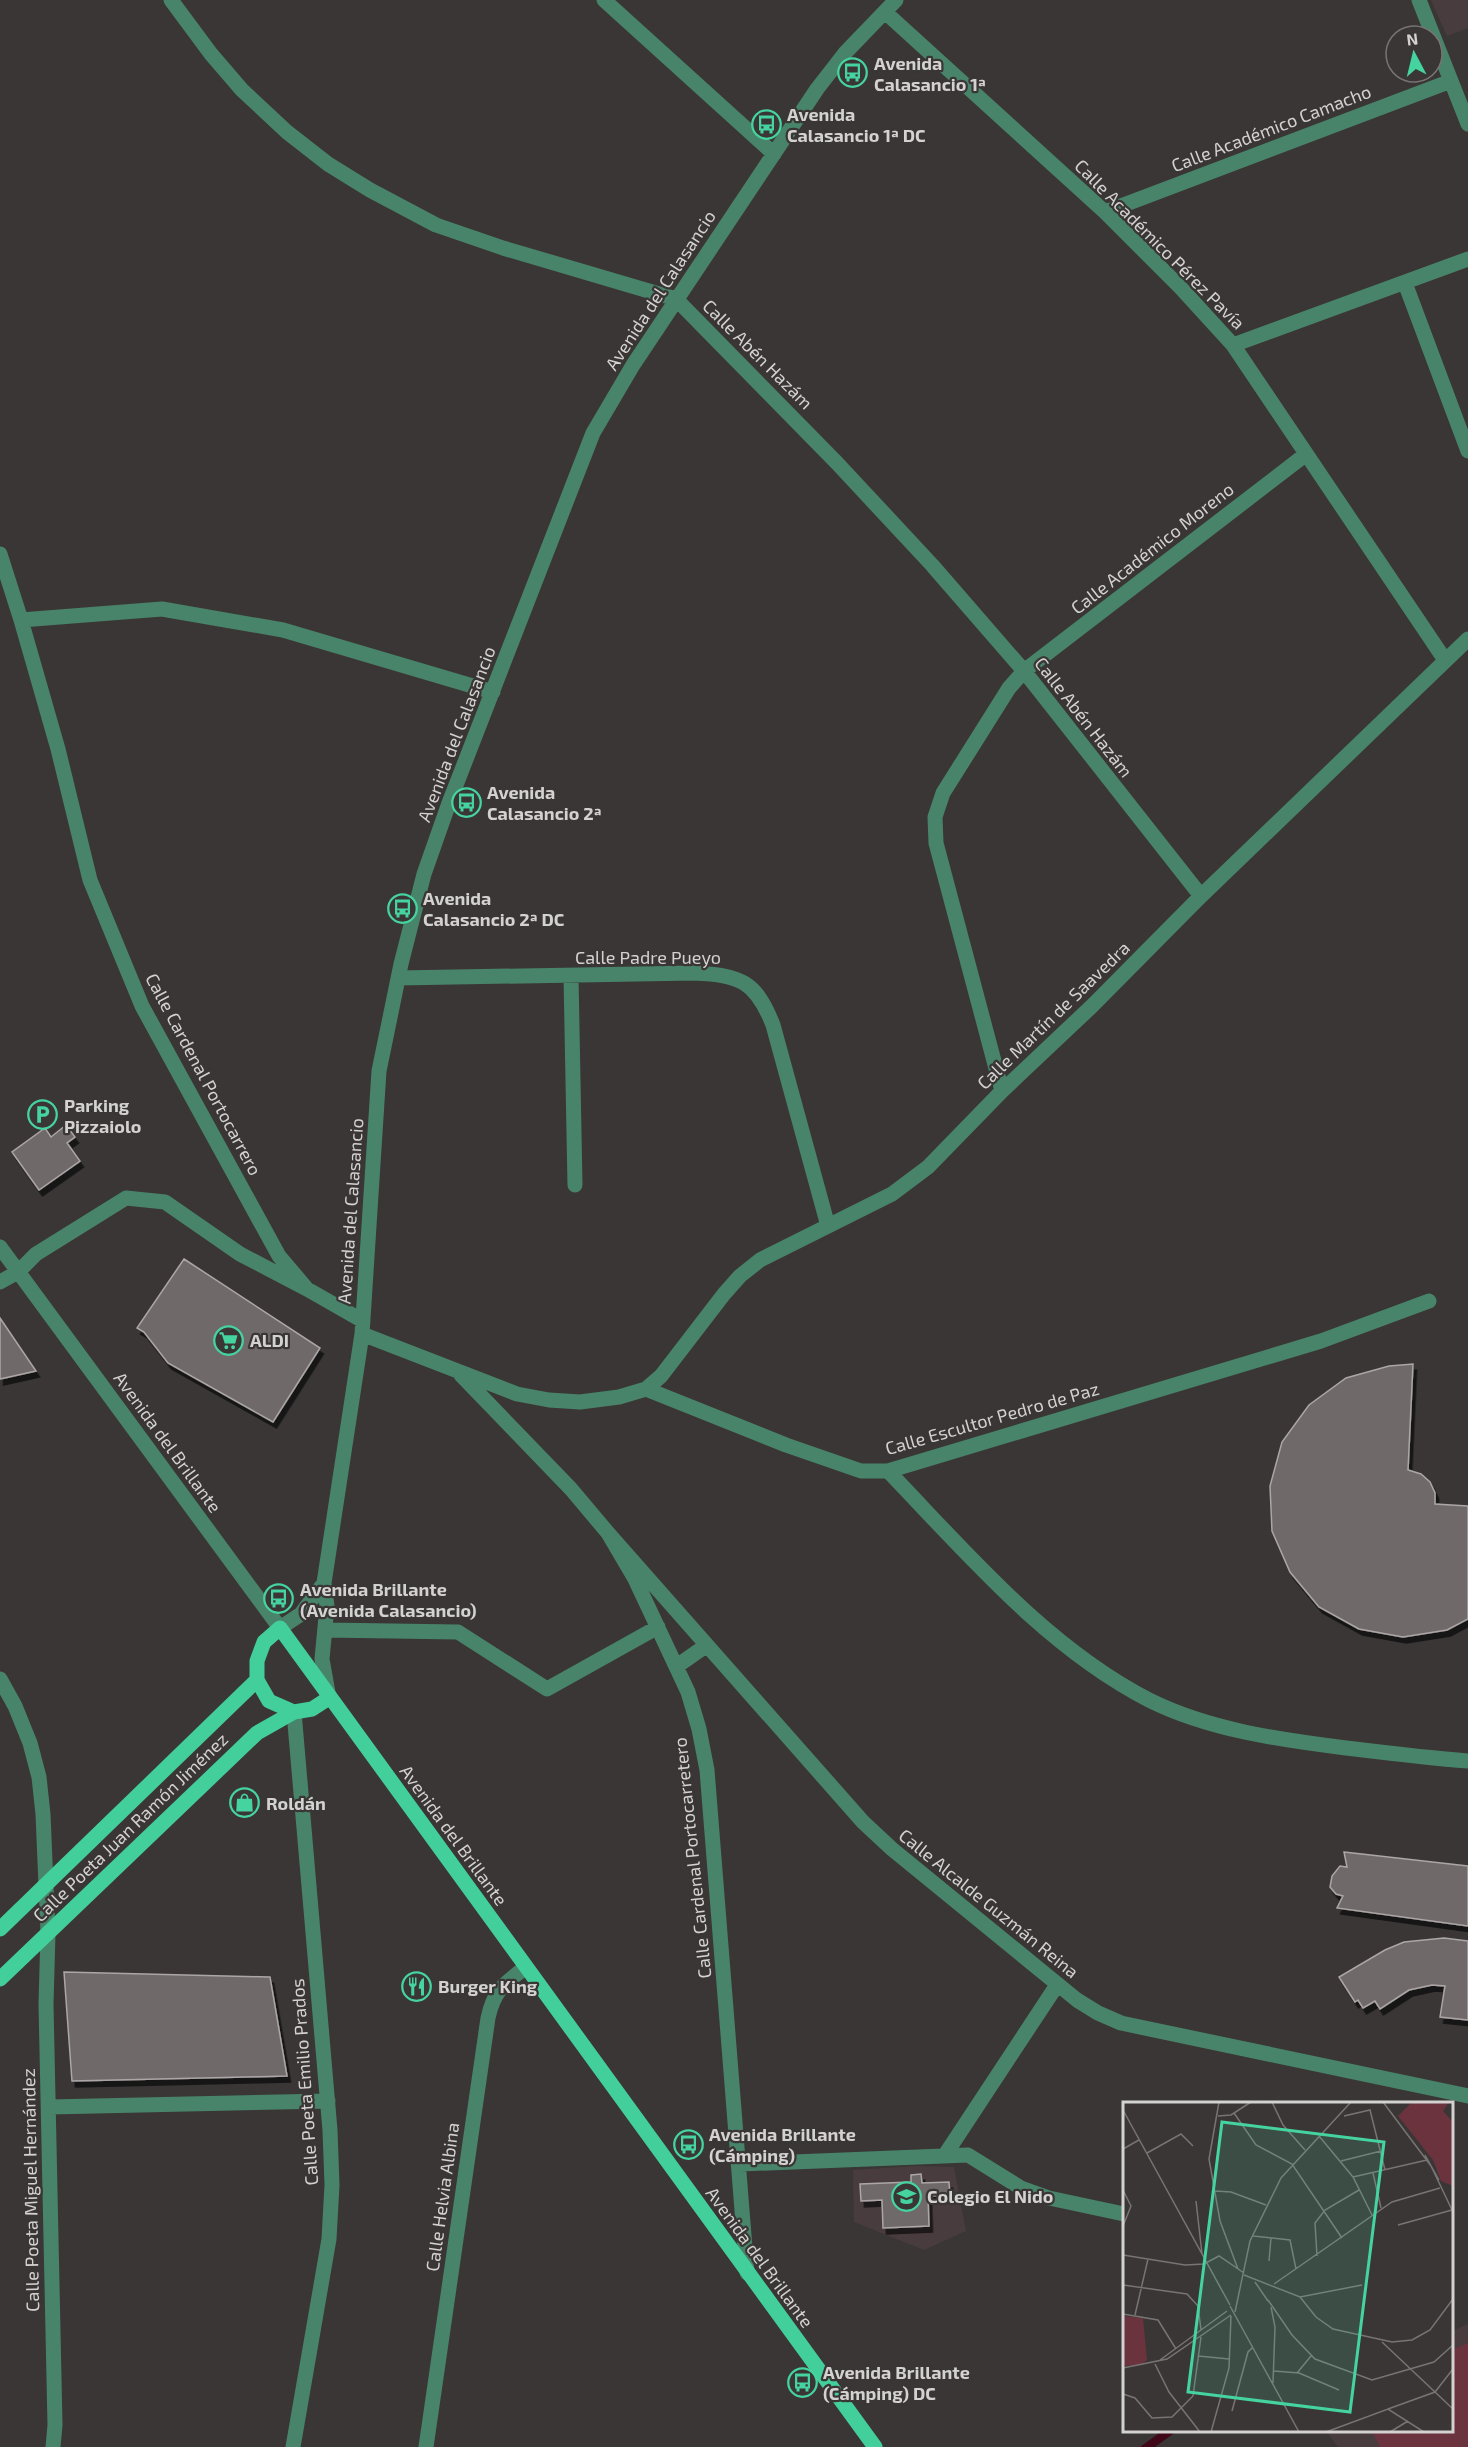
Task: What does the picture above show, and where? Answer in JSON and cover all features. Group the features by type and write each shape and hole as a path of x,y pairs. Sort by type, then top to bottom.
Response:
{"main road":[{"path":"280,1628 264,1642 257,1661 257,1680 269,1701 294,1712"},
{"name":"Avenida del Brillante","path":"280,1628 875,2447"},
{"name":"Calle Poeta Juan Ramón Jiménez","path":"0,1929 257,1680"},
{"name":"Calle Poeta Juan Ramón Jiménez","path":"0,1979 257,1733 294,1712 312,1709 329,1698"}],"street":[{"name":"Calle Abén Hazám","path":"171,0 211,54 257,104 287,132 328,164 370,190 436,225 503,248 676,299 837,463 932,565 1023,671 1201,897"},
{"path":"604,0 774,154"},
{"name":"Avenida del Calasancio","path":"329,1698 322,1659 327,1606 324,1583 363,1328 379,1071 398,978 424,874 594,432 633,365 817,89 844,53 896,0"},
{"path":"1419,0 1468,124"},
{"name":"Calle Académico Pérez Pavía","path":"885,12 1105,212 1233,345 1445,660"},
{"name":"Calle Académico Camacho","path":"1105,212 1451,81"},
{"path":"1233,345 1468,259"},
{"path":"1405,283 1468,451"},
{"name":"Calle Académico Moreno","path":"1002,1091 936,843 935,817 944,793 1009,688 1023,671 1305,455"},
{"name":"Calle Cardenal Portocarrero","path":"0,555 58,750 90,880 142,1006 279,1256 308,1289"},
{"path":"21,620 162,609 283,630 493,692"},
{"name":"Calle Martín de Saavedra","path":"646,1389 661,1376 740,1276 768,1255 892,1194 928,1167 1002,1091 1468,639"},
{"name":"Calle Padre Pueyo","path":"398,978 694,973 725,975 740,979 756,991 773,1025 828,1226"},
{"path":"571,976 575,1185"},
{"name":"Calle Cardenal Portocarrero","path":"0,1282 18,1272 36,1254 126,1198 165,1202 240,1254 308,1289 363,1328"},
{"name":"Avenida del Brillante","path":"0,1247 280,1628"},
{"name":"Calle Escultor Pedro de Paz","path":"646,1389 786,1445 861,1471 888,1471 1321,1341 1430,1301"},
{"path":"363,1328 459,1373 517,1394 549,1400 580,1402 619,1397 646,1389"},
{"name":"Calle Cardenal Portocarretero","path":"459,1373 571,1490 608,1533 634,1578 677,1666 699,1728 706,1770 740,2164 747,2273"},
{"path":"888,1471 1037,1621 1097,1668 1150,1700 1219,1726 1296,1742 1468,1761"},
{"name":"Calle Alcalde Guzmán Reina","path":"608,1533 832,1790 863,1822 892,1849 1057,1985 1098,2013 1121,2022 1468,2096"},
{"name":"Avenida del Calasancio","path":"280,1628 300,1614 324,1583"},
{"path":"325,1630 458,1632 547,1689 658,1627"},
{"path":"677,1666 707,1645"},
{"name":"Calle Poeta Miguel Hernández","path":"0,1679 15,1706 30,1743 39,1777 48,1933 46,2004 56,2425 53,2447"},
{"name":"Calle Poeta Emilio Prados","path":"293,2447 329,2239 332,2185 328,2101 294,1712"},
{"name":"Calle Helvia Albina","path":"426,2447 491,2003 498,1989 526,1967"},
{"path":"945,2155 1057,1985"},
{"path":"49,2107 328,2101"},
{"path":"740,2164 968,2155 1022,2188 1049,2198 1123,2214"}],"shaded area":[{"path":"1431,0 1468,0 1468,28 1447,36 1444,24 1442,24"},
{"name":"Colegio El Nido","path":"916,2166 954,2167 966,2231 924,2250 854,2222 853,2170"},
{"path":"1468,2324 1468,2447 1338,2447 1327,2432 1453,2432 1453,2331"},
{"path":"1468,2343 1468,2447 1380,2447 1372,2432 1453,2432 1453,2350"},
{"path":"1161,2432 1176,2432 1155,2447 1140,2447"}],"building":[{"path":"66,1125 75,1137 67,1143 80,1161 39,1190 12,1152 45,1128 51,1137"},
{"name":"ALDI","path":"184,1259 320,1348 273,1422 168,1363 144,1332 137,1328"},
{"path":"0,1318 36,1371 0,1379"},
{"path":"1413,1364 1408,1470 1421,1474 1430,1482 1435,1493 1435,1504 1468,1506 1468,1619 1447,1630 1403,1637 1359,1629 1319,1607 1290,1572 1272,1531 1270,1486 1282,1442 1309,1405 1346,1378 1389,1366"},
{"path":"1344,1852 1468,1866 1468,1926 1337,1908 1343,1896 1336,1894 1330,1887 1332,1876 1340,1866 1347,1867"},
{"path":"1444,1938 1468,1941 1468,2020 1440,2017 1445,1986 1432,1985 1409,1990 1380,2009 1375,2001 1363,2008 1358,2000 1355,2002 1339,1977 1385,1950 1404,1942"},
{"path":"64,1972 270,1977 287,2076 72,2081"},
{"path":"921,2174 922,2183 949,2182 950,2195 928,2196 929,2226 883,2228 882,2200 861,2201 860,2184 911,2182 911,2175"}],"place":[{"name":"Avenida Calasancio 1ª","path":"853,73"},
{"name":"Avenida Calasancio 1ª DC","path":"766,124"},
{"name":"Avenida Calasancio 2ª","path":"466,802"},
{"name":"Avenida Calasancio 2ª DC","path":"402,908"},
{"name":"Parking Pizzaiolo","path":"43,1115"},
{"name":"ALDI","path":"229,1340"},
{"name":"Avenida Brillante (Avenida Calasancio)","path":"279,1599"},
{"name":"Roldán","path":"245,1803"},
{"name":"Burger King","path":"417,1986"},
{"name":"Avenida Brillante (Cámping)","path":"688,2144"},
{"name":"Colegio El Nido","path":"906,2196"},
{"name":"Avenida Brillante (Cámping) DC","path":"802,2382"}]}
